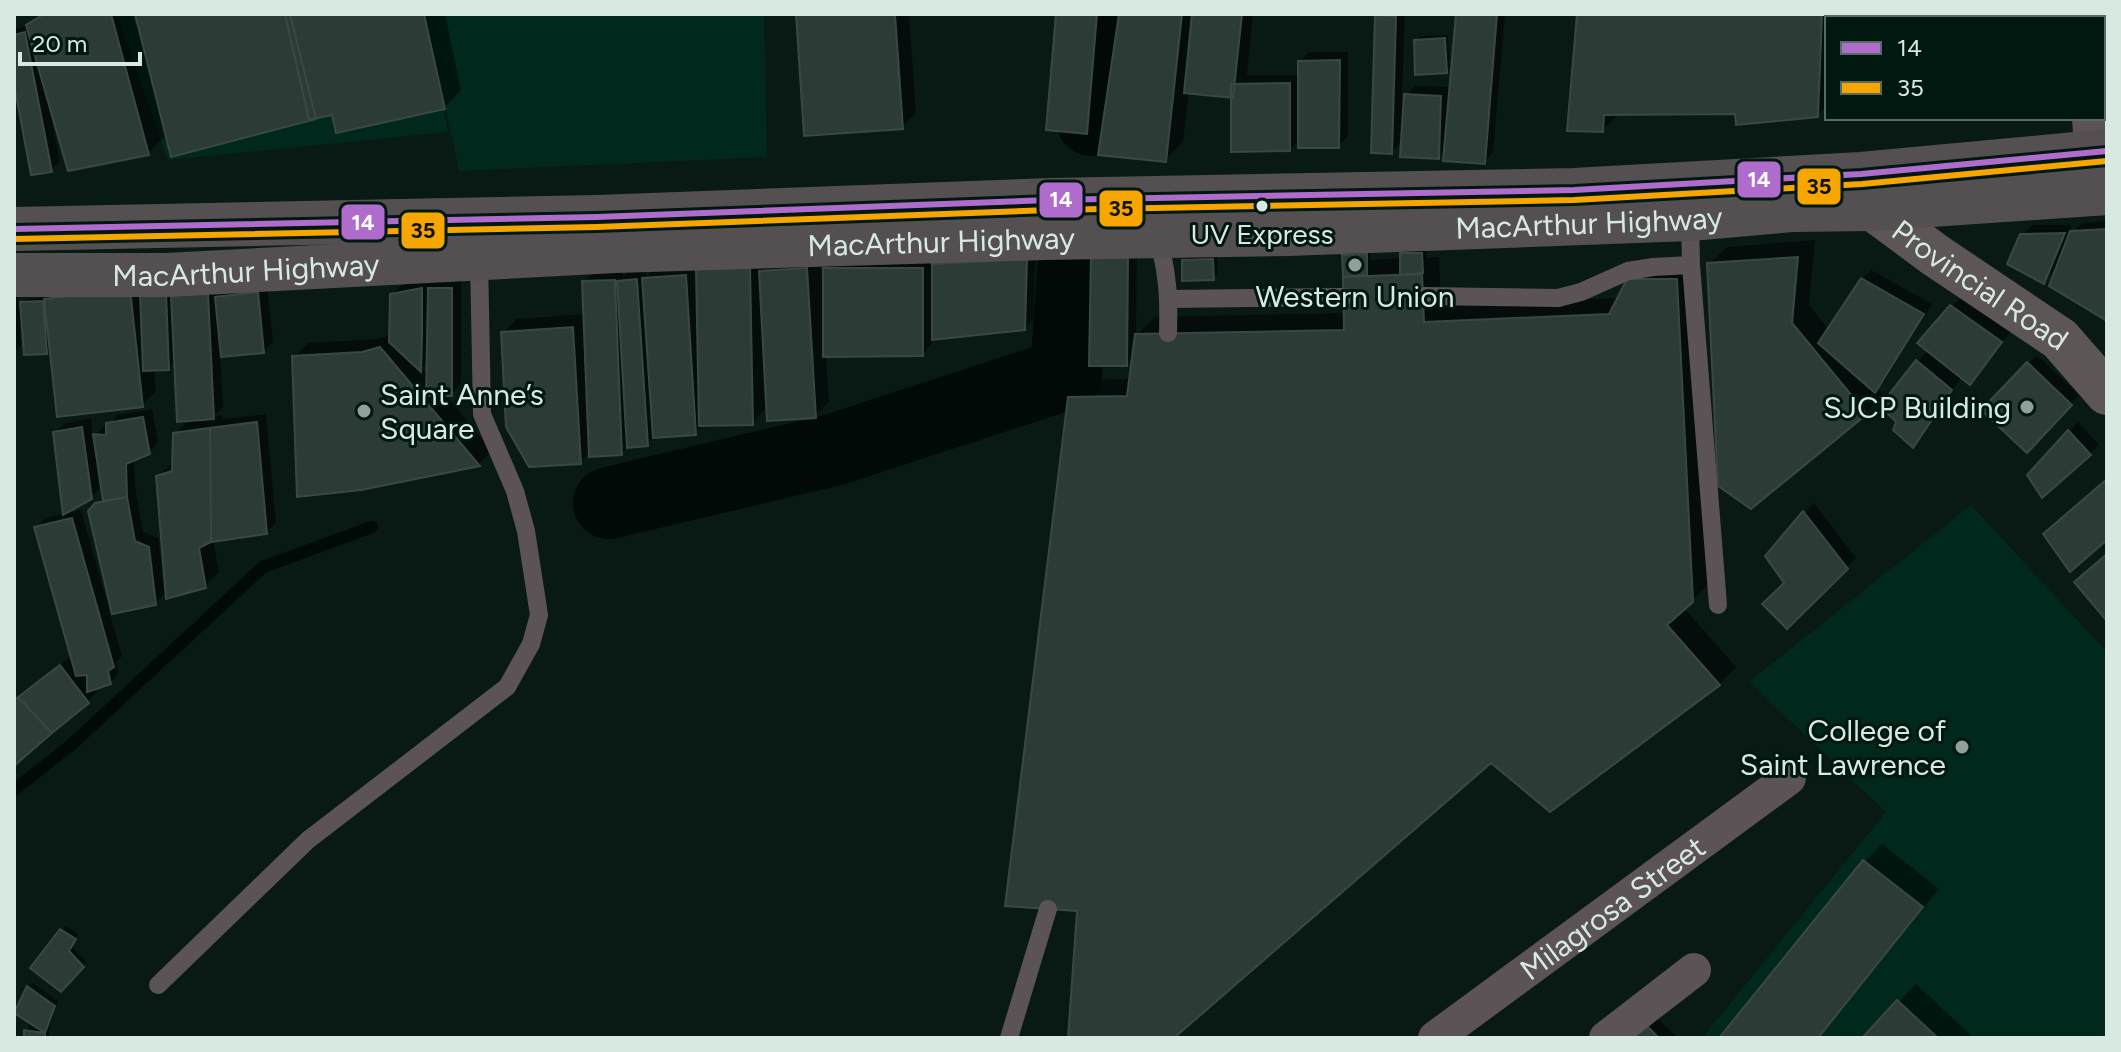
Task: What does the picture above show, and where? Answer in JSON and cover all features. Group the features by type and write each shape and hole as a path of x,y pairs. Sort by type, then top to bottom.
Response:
{"highway":[{"name":"MacArthur Highway","path":"14,229 477,239 615,251 1062,219 1155,218 1574,190 1691,201 1867,192 2098,161"},
{"name":"MacArthur Highway","path":"14,275 166,275 477,239"}],"main road":[{"name":"Provincial Road","path":"1867,192 1935,255 2060,339 2103,383"}],"street":[{"name":"Milagrosa Street","path":"1435,1038 1789,778"},
{"path":"1606,1038 1694,970"}],"lane":[{"path":"1691,201 1691,265 1718,605"},
{"path":"1155,218 1169,299 1168,333"},
{"path":"158,985 308,840 507,687 531,644 539,615 526,531 515,491 482,414 477,239"},
{"path":"1424,296 1558,298 1581,292 1628,271 1691,265"},
{"path":"1169,299 1343,297"},
{"path":"1013,1036 1048,909"}],"shaded area":[{"path":"117,14 424,14 448,132 168,160"},
{"path":"426,14 764,14 767,157 459,171"},
{"name":"College of Saint Lawrence","path":"1971,505 2107,652 2107,1038 1702,1038 1886,812 1749,682"}],"building":[{"path":"44,14 111,14 149,155 68,171 26,25"},
{"path":"135,14 290,14 316,119 171,157"},
{"path":"285,14 424,14 445,109 336,133 332,115 309,120"},
{"path":"796,14 895,14 903,129 804,136"},
{"path":"1056,14 1097,14 1087,134 1046,130"},
{"path":"1119,14 1182,14 1166,162 1098,155"},
{"path":"1192,14 1242,14 1233,98 1184,93"},
{"path":"1456,14 1497,14 1485,164 1443,161"},
{"path":"1577,14 1822,14 1818,117 1736,125 1735,114 1604,115 1603,132 1567,131"},
{"path":"1830,14 1861,14 1861,16"},
{"path":"1868,14 1898,16 1868,16"},
{"path":"1903,14 1938,14 1938,16"},
{"path":"2054,14 2056,16 1978,16"},
{"path":"2107,14 2107,38 2105,16 2086,16"},
{"path":"1375,15 1396,16 1392,154 1371,153"},
{"path":"25,32 52,172 31,175 14,84 14,35"},
{"path":"1445,38 1447,73 1415,75 1414,40"},
{"path":"1340,60 1339,148 1298,148 1298,61"},
{"path":"1290,83 1290,151 1231,152 1231,84"},
{"path":"1404,94 1441,96 1439,159 1400,157"},
{"path":"2107,229 2107,321 2049,286 2070,231"},
{"path":"2065,233 2044,284 2007,264 2020,234"},
{"path":"1400,253 1422,253 1423,273 1400,275"},
{"name":"Western Union","path":"1367,254 1367,275 1343,277 1342,255"},
{"path":"1091,255 1128,256 1127,366 1089,366"},
{"path":"1798,257 1792,323 1867,414 1751,509 1718,486 1707,263"},
{"path":"1027,259 1025,330 932,340 932,264"},
{"path":"1213,259 1214,280 1182,281 1182,260"},
{"path":"750,267 753,425 699,426 696,268"},
{"path":"807,268 816,418 767,421 759,271"},
{"path":"823,268 923,268 923,356 823,357"},
{"path":"1422,274 1424,322 1609,314 1627,279 1677,279 1693,602 1667,625 1720,685 1550,812 1491,763 1174,1038 1068,1038 1077,911 1005,906 1068,397 1127,396 1135,334 1344,330 1343,277"},
{"path":"686,275 696,435 653,438 642,278"},
{"path":"1861,278 1924,314 1875,393 1818,343"},
{"path":"637,279 648,446 627,448 617,281"},
{"path":"615,280 622,455 589,457 582,281"},
{"path":"422,288 421,372 389,342 390,294"},
{"path":"428,288 452,288 452,396 426,396"},
{"path":"130,289 143,407 57,417 44,299"},
{"path":"166,292 169,370 143,371 140,293"},
{"path":"258,292 264,353 221,357 215,297"},
{"path":"208,293 214,419 177,422 171,296"},
{"path":"43,301 47,354 24,355 20,302"},
{"path":"1950,305 2002,342 1970,385 1917,343"},
{"path":"573,327 581,464 529,467 506,427 501,332"},
{"name":"Saint Anne’s Square","path":"380,347 480,466 361,490 297,497 292,356 362,352"},
{"path":"1916,360 1952,390 1913,448 1893,430 1896,422 1880,406"},
{"name":"SJCP Building","path":"2027,362 2072,405 2027,453 1981,410"},
{"path":"143,417 150,454 126,464 127,497 103,501 93,434 106,435 106,423"},
{"path":"257,422 267,534 211,542 210,428"},
{"path":"82,427 92,499 63,515 53,432"},
{"path":"210,428 211,542 199,548 206,588 166,599 156,476 172,471 173,433"},
{"path":"2068,430 2091,455 2042,498 2027,475"},
{"path":"2107,479 2107,540 2070,572 2043,534"},
{"path":"127,497 135,541 149,547 156,605 112,614 88,511 95,503"},
{"path":"1803,511 1848,569 1787,629 1762,604 1784,583 1765,556"},
{"path":"72,518 114,667 108,671 111,684 87,692 87,675 76,676 34,527"},
{"path":"2107,554 2107,621 2074,582"},
{"path":"60,665 89,703 52,733 18,697"},
{"path":"18,697 52,733 14,766 14,700"},
{"path":"1863,860 1923,907 1818,1038 1719,1038"},
{"path":"60,929 76,939 69,951 84,967 61,992 30,968"},
{"path":"27,986 55,1006 45,1033 14,1013"},
{"path":"1897,1000 1938,1038 1862,1038"},
{"path":"1644,1023 1659,1038 1629,1038"},
{"path":"24,1030 45,1033 45,1038 24,1038"}],"waterway":[{"path":"1092,120 1106,14"},
{"path":"609,503 833,450 1066,374 1073,268"},
{"path":"14,790 71,745 263,567 372,527"}],"transit line":[{"name":"14","path":"14,229 597,217 1050,200 1574,190 1861,174 2107,151"},
{"name":"35","path":"14,239 597,227 1050,210 1574,200 1862,184 2107,161"}],"place":[{"name":"UV Express","path":"1262,206"},
{"name":"Western Union","path":"1355,265"},
{"name":"SJCP Building","path":"2027,407"},
{"name":"Saint Anne’s Square","path":"364,411"},
{"name":"College of Saint Lawrence","path":"1962,747"}]}
